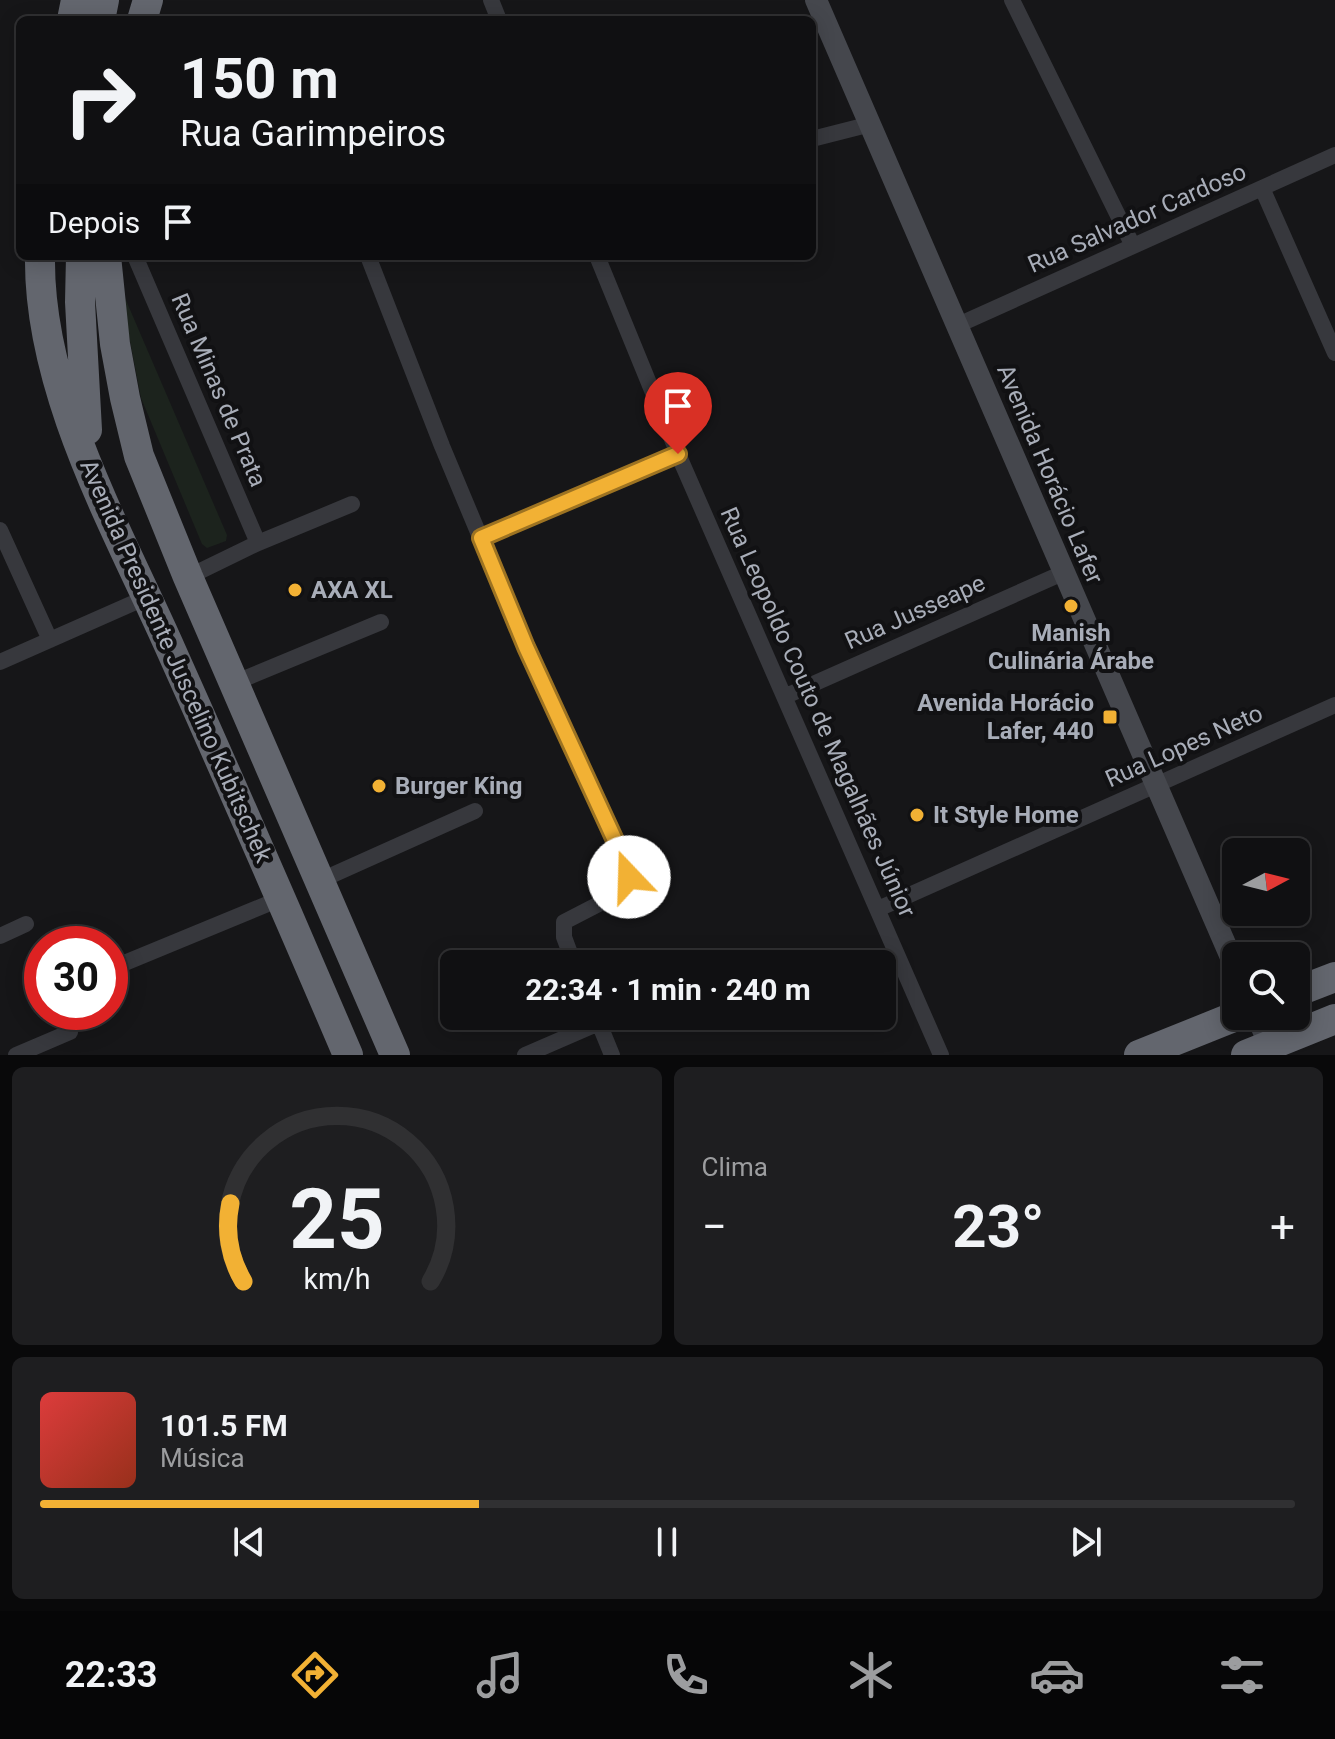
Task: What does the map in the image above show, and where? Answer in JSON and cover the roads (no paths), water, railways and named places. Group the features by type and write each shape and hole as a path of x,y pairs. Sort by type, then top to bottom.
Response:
{"highway":[{"name":"Avenida Presidente Juscelino Kubitschek","path":"40,260 46,323 56,373 89,468 282,898 348,1055"},
{"path":"56,373 57,260"},
{"path":"81,260 80,302 89,468"},
{"name":"Avenida Presidente Juscelino Kubitschek","path":"106,260 115,344 139,456 188,577 395,1055"},
{"path":"80,302 103,378 139,456"},
{"path":"1310,987 1335,977"},
{"path":"1263,1052 1335,1019"},
{"path":"1139,1055 1222,1022"}],"street":[{"name":"Avenida Horácio Lafer","path":"816,0 820,26 871,124 1224,942"},
{"path":"1012,0 1133,246"},
{"path":"816,138 871,124"},
{"name":"Rua Salvador Cardoso","path":"958,325 1335,155"},
{"path":"1262,188 1335,353"},
{"name":"Rua Minas de Prata","path":"137,260 258,543"},
{"path":"370,260 526,647 625,862 629,877 624,891 564,922 563,930 569,950"},
{"name":"Rua Leopoldo Couto de Magalhães Júnior","path":"599,260 678,454 941,1055"},
{"path":"481,538 678,454"},
{"path":"188,577 258,543 352,504"},
{"path":"0,531 50,640"},
{"name":"Rua Jusseape","path":"786,696 1065,572"},
{"path":"0,662 147,597"},
{"path":"234,683 381,622"},
{"name":"Rua Lopes Neto","path":"878,909 1335,705"},
{"path":"319,881 475,811"},
{"path":"128,962 282,898"},
{"path":"0,936 26,924"},
{"path":"525,1055 576,1030"},
{"path":"602,1030 612,1055"},
{"path":"1259,1030 1263,1052"},
{"path":"16,1055 70,1032"}],"place":[{"name":"AXA XL","path":"295,590"},
{"name":"Manish Culinária Árabe","path":"1071,606"},
{"name":"Avenida Horácio Lafer, 440","path":"1110,717"},
{"name":"Burger King","path":"379,786"},
{"name":"It Style Home","path":"917,815"}]}
